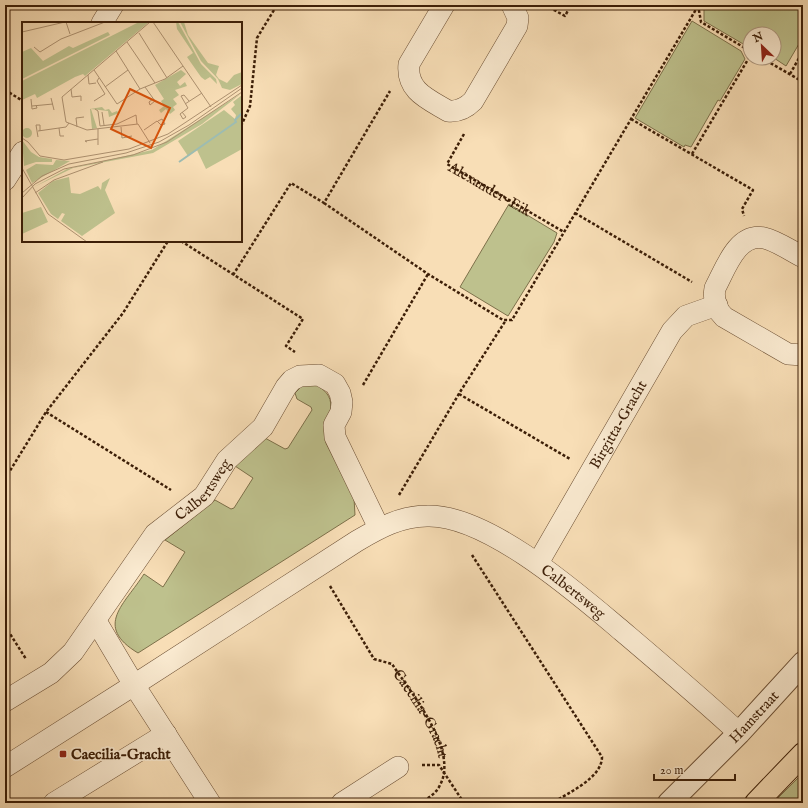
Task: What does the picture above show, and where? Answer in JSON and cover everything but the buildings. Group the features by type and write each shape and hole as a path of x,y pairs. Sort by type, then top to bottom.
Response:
{"highway":[{"path":"756,803 803,754"}],"street":[{"path":"103,22 113,5"},
{"path":"444,5 409,64 408,72 410,80 419,94 448,111 460,110 473,101 517,26 518,18 512,5"},
{"path":"5,180 22,154"},
{"path":"803,257 773,241 762,237 752,238 739,246 716,297 724,317 788,354 803,354"},
{"name":"Birgitta-Gracht","path":"538,563 672,331 686,316 716,297"},
{"path":"319,374 334,384 340,397 341,412 336,419 334,430 335,437 379,528"},
{"name":"Calbertsweg","path":"5,701 51,673 72,652 96,621 155,534 204,496 227,460 263,427 286,387 300,376 319,374"},
{"name":"Calbertsweg","path":"5,766 379,528 398,521 428,515 448,518 475,527 538,563 680,679 739,733"},
{"path":"96,621 134,685 210,803"},
{"name":"Hamstraat","path":"669,803 739,733 803,663"},
{"path":"54,803 166,734"},
{"path":"342,803 398,767"}],"path":[{"path":"242,124 250,106 257,38 277,5"},
{"path":"545,5 565,16 571,5"},
{"path":"698,6 701,22 742,46"},
{"path":"233,275 291,183 324,203 428,274 503,320 512,320 698,6"},
{"path":"790,74 803,51"},
{"path":"692,154 744,66"},
{"path":"776,66 803,82"},
{"path":"324,203 388,92 410,80"},
{"path":"5,90 22,100"},
{"name":"Alexander-Eik","path":"460,110 464,135 447,164 564,232"},
{"path":"631,119 753,190 742,209 752,238"},
{"path":"575,213 716,297"},
{"path":"5,479 46,412 123,313 167,242"},
{"path":"183,242 303,319 286,346 297,353 319,374"},
{"path":"340,397 362,388 428,274"},
{"path":"379,528 459,394 506,320"},
{"path":"459,394 592,471"},
{"path":"46,412 172,490"},
{"path":"475,527 467,547 602,757 602,764 595,775 552,803"},
{"name":"Caecilia-Gracht","path":"318,566 374,659 392,664 438,737 445,763 445,774 440,786 433,794 420,803"},
{"path":"5,626 39,680"},
{"name":"Caecilia-Gracht","path":"398,767 439,765 464,803"}],"green space":[{"path":"704,5 803,5 803,37 786,66 782,63 782,26 742,26 742,43 704,21"},
{"path":"692,21 741,51 742,64 720,101 718,100 691,147 685,145 684,147 635,118"},
{"path":"509,204 557,233 554,242 508,316 460,287"},
{"path":"314,384 329,396 331,403 326,443 354,498 355,515 138,653 125,643 117,633 115,624 117,615 122,605 144,574 163,587 185,552 165,540 215,500 231,509 234,508 253,478 235,466 265,438 285,449 288,448 312,410 311,407 297,399 295,393 302,386"},
{"path":"803,773 803,803 773,803"}],"place":[{"name":"Caecilia-Gracht","path":"63,754"}]}
